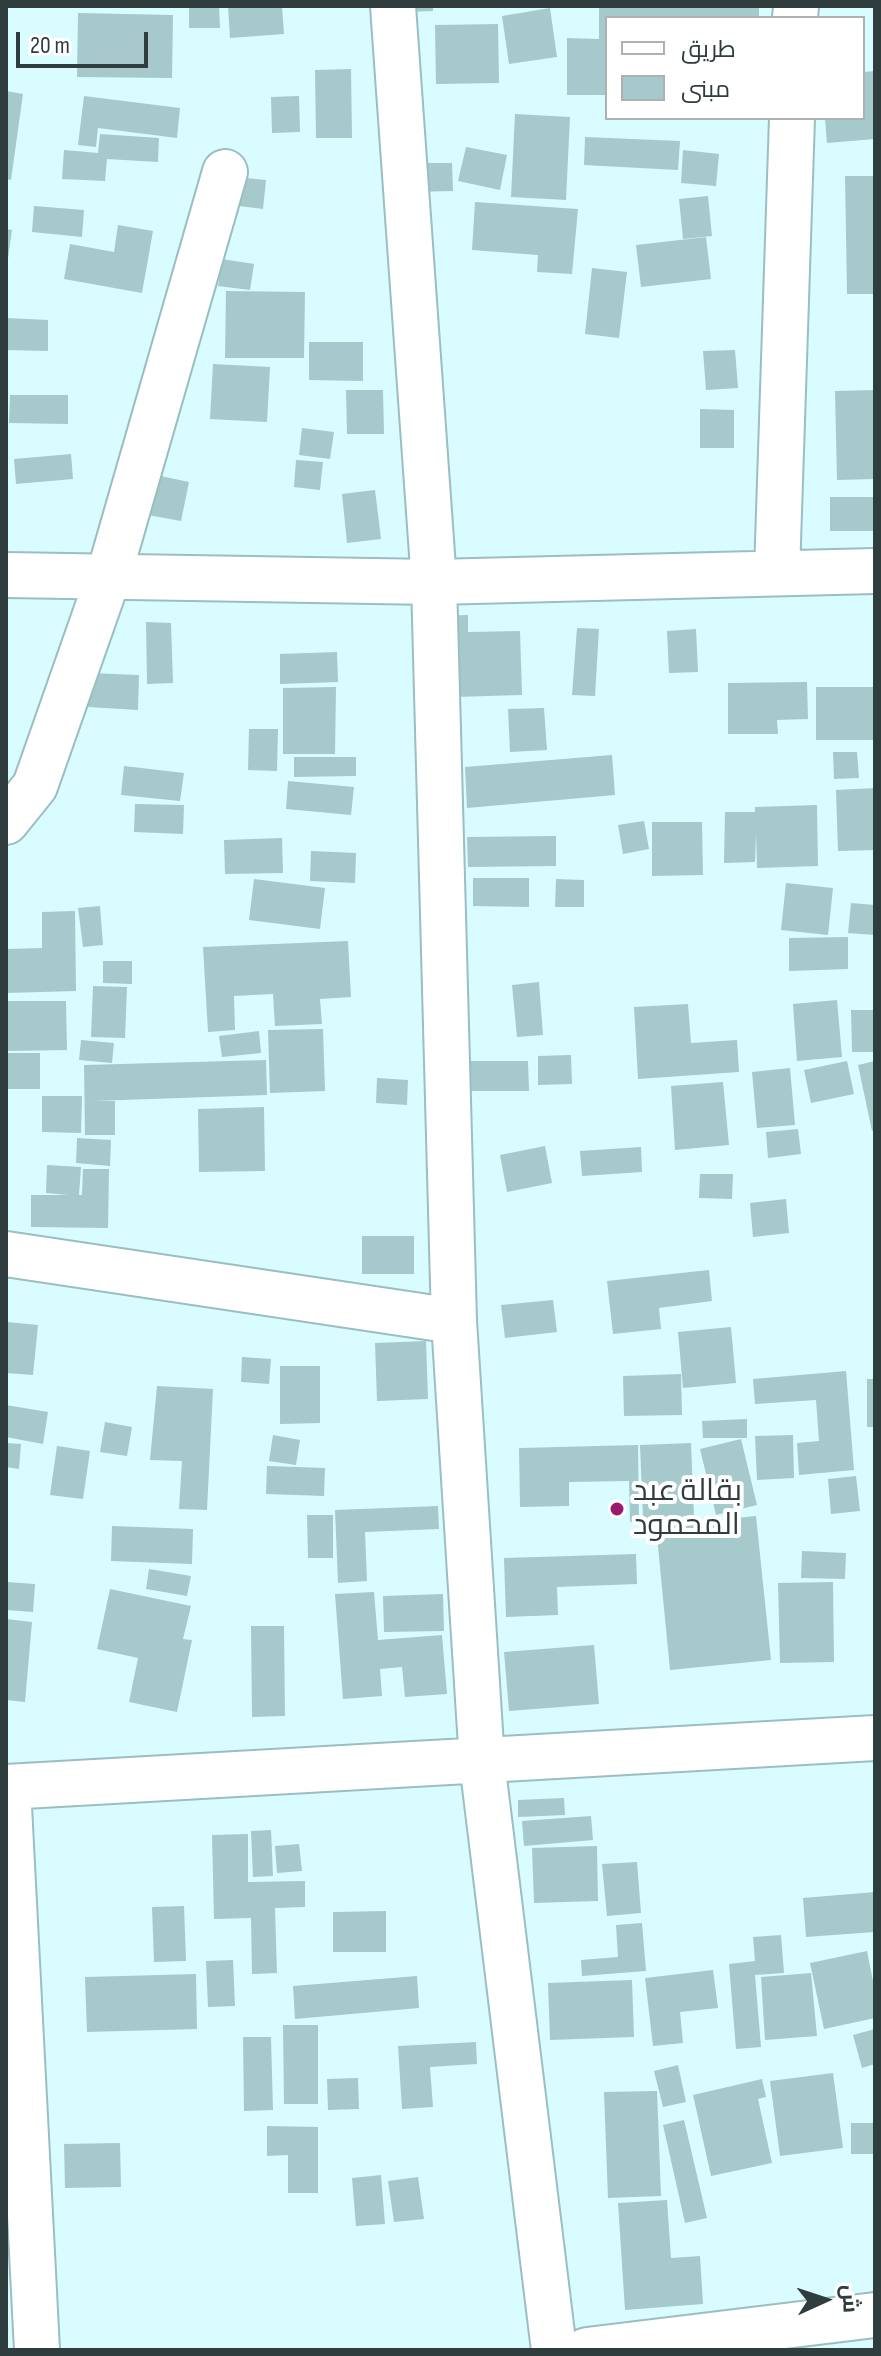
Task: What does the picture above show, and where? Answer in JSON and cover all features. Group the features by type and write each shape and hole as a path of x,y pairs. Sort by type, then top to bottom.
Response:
{"street":[{"path":"393,6 434,582 454,1321 482,1762 554,2350"},
{"path":"777,572 792,120"},
{"path":"6,822 35,786 108,578 225,172"},
{"path":"6,575 434,582 875,571"},
{"path":"6,1254 454,1321"},
{"path":"37,2350 7,1787 875,1738"},
{"path":"587,2350 875,2315"}],"building":[{"path":"189,6 219,6 220,28 189,28"},
{"path":"228,6 282,6 284,34 230,38"},
{"path":"405,6 433,6 433,11 405,12"},
{"path":"599,6 759,6 759,16 605,16 605,95 567,95 567,38 599,39"},
{"path":"550,8 557,57 509,64 502,16"},
{"path":"78,13 173,15 172,78 77,77"},
{"path":"498,24 499,83 436,84 435,25"},
{"path":"351,69 352,138 316,138 315,70"},
{"path":"875,71 875,139 827,143 825,120 865,120 865,72"},
{"path":"6,91 23,94 11,180 6,179"},
{"path":"84,96 180,108 177,138 98,128 96,147 78,145"},
{"path":"299,96 300,132 272,133 271,97"},
{"path":"515,114 570,117 566,200 511,197"},
{"path":"100,134 159,138 158,162 107,159 105,181 62,179 64,150 98,153"},
{"path":"585,137 680,141 678,170 584,165"},
{"path":"466,147 507,155 500,190 458,181"},
{"path":"683,150 719,154 716,186 681,183"},
{"path":"414,163 452,163 453,191 415,192"},
{"path":"845,176 875,176 875,294 847,294"},
{"path":"235,177 266,180 263,209 231,205"},
{"path":"708,196 712,236 683,239 679,199"},
{"path":"475,202 578,209 572,274 537,272 538,255 472,250"},
{"path":"34,206 84,210 82,237 32,232"},
{"path":"118,225 153,231 142,293 64,279 70,244 114,252"},
{"path":"6,229 12,230 8,258 6,257"},
{"path":"706,237 711,279 641,287 636,245"},
{"path":"222,259 254,264 250,290 218,286"},
{"path":"592,268 627,272 619,338 585,334"},
{"path":"226,291 305,292 304,358 225,358"},
{"path":"6,318 48,320 48,351 6,350"},
{"path":"309,342 363,342 363,381 309,380"},
{"path":"735,350 738,388 706,390 703,351"},
{"path":"213,364 270,367 267,422 210,419"},
{"path":"346,390 383,390 384,434 347,434"},
{"path":"875,390 875,479 837,480 835,391"},
{"path":"10,395 68,395 68,424 9,423"},
{"path":"700,409 734,410 734,448 700,448"},
{"path":"302,428 334,432 330,459 299,455"},
{"path":"71,454 73,479 16,484 14,459"},
{"path":"296,460 323,462 320,490 294,487"},
{"path":"156,475 189,482 181,521 148,515"},
{"path":"375,490 381,539 347,543 342,494"},
{"path":"830,497 875,497 875,531 830,531"},
{"path":"468,615 468,632 520,631 522,695 454,697 430,616"},
{"path":"146,622 171,623 173,683 147,684"},
{"path":"577,628 599,629 595,696 572,695"},
{"path":"696,629 698,672 669,673 667,631"},
{"path":"337,652 338,682 280,684 280,654"},
{"path":"90,673 139,675 138,710 88,707"},
{"path":"807,682 808,719 777,720 778,734 728,734 728,683"},
{"path":"336,687 335,754 283,754 283,688"},
{"path":"816,687 875,687 875,740 816,740"},
{"path":"544,708 547,750 510,752 508,709"},
{"path":"249,729 278,729 277,771 248,770"},
{"path":"833,752 857,752 859,778 834,779"},
{"path":"612,755 615,795 467,808 465,767"},
{"path":"294,757 356,757 356,776 294,777"},
{"path":"124,766 184,773 180,801 121,795"},
{"path":"288,781 354,787 351,815 286,809"},
{"path":"875,788 875,850 838,851 836,790"},
{"path":"135,804 184,805 183,834 134,832"},
{"path":"817,805 818,866 757,868 756,833 755,862 724,863 725,812 755,812 755,807"},
{"path":"644,821 649,849 623,854 618,825"},
{"path":"652,822 702,822 703,875 652,876"},
{"path":"556,836 556,866 468,867 467,837"},
{"path":"282,838 283,873 225,874 224,840"},
{"path":"311,851 356,853 355,883 310,881"},
{"path":"473,878 529,878 529,907 473,906"},
{"path":"254,879 325,888 320,929 249,920"},
{"path":"556,879 584,880 584,907 555,907"},
{"path":"786,883 833,888 828,935 781,930"},
{"path":"851,903 875,905 875,935 848,933"},
{"path":"100,906 103,945 83,947 78,908"},
{"path":"75,911 76,991 6,993 6,949 42,948 42,912"},
{"path":"848,937 848,969 789,971 789,938"},
{"path":"348,941 351,997 320,999 322,1024 275,1026 273,994 234,996 235,1030 208,1032 203,947"},
{"path":"103,961 132,961 132,984 103,983"},
{"path":"539,982 543,1035 517,1037 512,985"},
{"path":"93,986 127,987 125,1038 91,1037"},
{"path":"837,1000 842,1057 797,1061 793,1004"},
{"path":"6,1001 66,1001 67,1050 6,1051"},
{"path":"688,1004 691,1043 737,1040 739,1072 638,1079 634,1007"},
{"path":"851,1010 875,1010 875,1052 852,1052"},
{"path":"323,1029 325,1091 270,1093 268,1030"},
{"path":"259,1031 261,1053 222,1057 219,1036"},
{"path":"81,1040 114,1043 112,1063 79,1060"},
{"path":"6,1053 40,1053 40,1089 6,1089"},
{"path":"571,1055 572,1084 538,1085 538,1056"},
{"path":"266,1060 267,1095 93,1101 115,1101 115,1135 85,1135 84,1065"},
{"path":"466,1061 528,1061 529,1091 466,1091"},
{"path":"847,1061 854,1094 811,1103 804,1070"},
{"path":"875,1061 875,1130 872,1131 858,1065"},
{"path":"790,1068 795,1125 757,1128 752,1072"},
{"path":"377,1078 408,1080 407,1105 376,1103"},
{"path":"723,1082 729,1145 675,1150 671,1086"},
{"path":"42,1096 82,1096 81,1133 42,1132"},
{"path":"264,1107 265,1171 199,1172 198,1109"},
{"path":"798,1129 801,1154 768,1158 766,1132"},
{"path":"77,1138 111,1140 110,1166 76,1163"},
{"path":"545,1146 552,1183 507,1192 500,1155"},
{"path":"641,1147 642,1172 582,1176 580,1151"},
{"path":"47,1165 81,1167 79,1195 82,1195 83,1169 109,1169 108,1228 31,1227 31,1195 68,1195 46,1193"},
{"path":"700,1174 733,1174 732,1199 699,1198"},
{"path":"786,1199 789,1233 753,1237 750,1203"},
{"path":"362,1236 414,1236 414,1274 362,1274"},
{"path":"709,1270 712,1301 659,1308 661,1329 613,1334 607,1281"},
{"path":"553,1300 557,1332 505,1338 501,1305"},
{"path":"7,1322 38,1325 33,1375 6,1373"},
{"path":"731,1327 736,1383 683,1388 678,1332"},
{"path":"426,1341 428,1399 377,1401 375,1343"},
{"path":"242,1357 271,1359 269,1384 241,1382"},
{"path":"280,1366 320,1366 320,1423 280,1424"},
{"path":"846,1371 854,1470 799,1475 797,1443 819,1441 816,1400 755,1404 753,1379"},
{"path":"681,1374 682,1415 624,1416 623,1376"},
{"path":"867,1379 875,1379 875,1427 867,1427"},
{"path":"157,1386 213,1389 207,1510 179,1509 182,1461 150,1460"},
{"path":"6,1405 48,1412 43,1444 6,1437"},
{"path":"747,1419 747,1438 703,1438 702,1421"},
{"path":"105,1422 132,1427 127,1456 100,1452"},
{"path":"273,1435 300,1440 296,1465 269,1461"},
{"path":"793,1435 794,1478 757,1480 755,1436"},
{"path":"741,1439 757,1505 716,1515 700,1449"},
{"path":"6,1443 21,1444 19,1469 6,1467"},
{"path":"691,1443 694,1516 643,1518 640,1445"},
{"path":"638,1445 639,1521 630,1522 629,1481 569,1482 569,1506 520,1507 519,1448"},
{"path":"57,1446 90,1451 83,1499 50,1495"},
{"path":"267,1466 325,1468 324,1496 266,1494"},
{"path":"856,1476 860,1511 831,1514 828,1479"},
{"path":"438,1506 439,1529 365,1532 367,1581 338,1583 335,1510"},
{"path":"307,1515 333,1515 333,1558 308,1558"},
{"path":"756,1516 771,1660 670,1670 656,1526"},
{"path":"112,1526 193,1529 192,1564 111,1561"},
{"path":"802,1551 846,1553 845,1579 801,1578"},
{"path":"636,1554 637,1584 557,1587 558,1615 506,1617 504,1558"},
{"path":"149,1569 191,1576 187,1596 146,1589"},
{"path":"7,1582 35,1584 33,1612 6,1610"},
{"path":"833,1582 834,1662 780,1663 778,1583"},
{"path":"110,1589 191,1606 183,1639 192,1640 177,1712 129,1702 138,1658 97,1649"},
{"path":"374,1592 378,1640 442,1635 447,1694 405,1697 402,1667 380,1669 382,1696 343,1699 335,1594"},
{"path":"443,1594 444,1631 384,1632 383,1596"},
{"path":"6,1619 32,1622 25,1702 6,1700"},
{"path":"251,1626 284,1626 285,1716 252,1717"},
{"path":"594,1645 599,1704 509,1711 504,1652"},
{"path":"564,1798 565,1815 518,1817 518,1800"},
{"path":"591,1816 593,1840 524,1846 522,1821"},
{"path":"271,1830 273,1876 253,1877 251,1831"},
{"path":"248,1834 248,1882 305,1881 305,1907 275,1908 277,1973 252,1974 251,1918 214,1919 212,1835"},
{"path":"299,1844 302,1871 277,1873 275,1846"},
{"path":"597,1846 598,1901 534,1903 532,1848"},
{"path":"637,1862 641,1913 607,1916 602,1864"},
{"path":"875,1892 875,1932 806,1937 803,1898"},
{"path":"184,1906 186,1961 154,1962 152,1907"},
{"path":"386,1911 386,1952 333,1952 333,1912"},
{"path":"642,1923 646,1971 582,1976 581,1960 618,1957 616,1925"},
{"path":"781,1935 784,1973 755,1975 761,2047 736,2049 729,1964 755,1961 753,1937"},
{"path":"867,1951 875,1991 875,2018 824,2029 810,1963"},
{"path":"233,1960 235,2006 208,2007 206,1961"},
{"path":"713,1970 718,2008 680,2012 683,2043 653,2046 645,1978"},
{"path":"811,1973 817,2036 765,2040 761,1977"},
{"path":"196,1974 197,2029 87,2032 85,1977"},
{"path":"417,1976 419,2008 295,2019 293,1986"},
{"path":"632,1980 634,2037 550,2040 548,1983"},
{"path":"283,2025 318,2025 318,2104 284,2104"},
{"path":"875,2029 875,2064 862,2068 853,2035"},
{"path":"243,2037 271,2037 273,2110 244,2111"},
{"path":"476,2042 477,2064 430,2067 433,2107 402,2109 398,2046"},
{"path":"678,2065 686,2102 663,2107 654,2071"},
{"path":"833,2073 843,2148 780,2156 770,2081"},
{"path":"358,2078 359,2109 328,2110 327,2079"},
{"path":"762,2079 766,2097 758,2099 772,2163 711,2176 693,2095"},
{"path":"657,2091 661,2196 608,2198 604,2092"},
{"path":"684,2120 707,2218 685,2223 663,2125"},
{"path":"851,2123 875,2123 875,2154 851,2154"},
{"path":"267,2126 318,2127 318,2193 288,2193 288,2155 267,2156"},
{"path":"120,2143 121,2187 65,2188 64,2144"},
{"path":"381,2175 385,2224 356,2226 352,2178"},
{"path":"418,2177 424,2219 394,2222 388,2181"},
{"path":"667,2200 671,2258 700,2256 703,2304 625,2310 618,2203"}],"place":[{"name":"بقالة عبد المحمود","path":"617,1509"}]}
